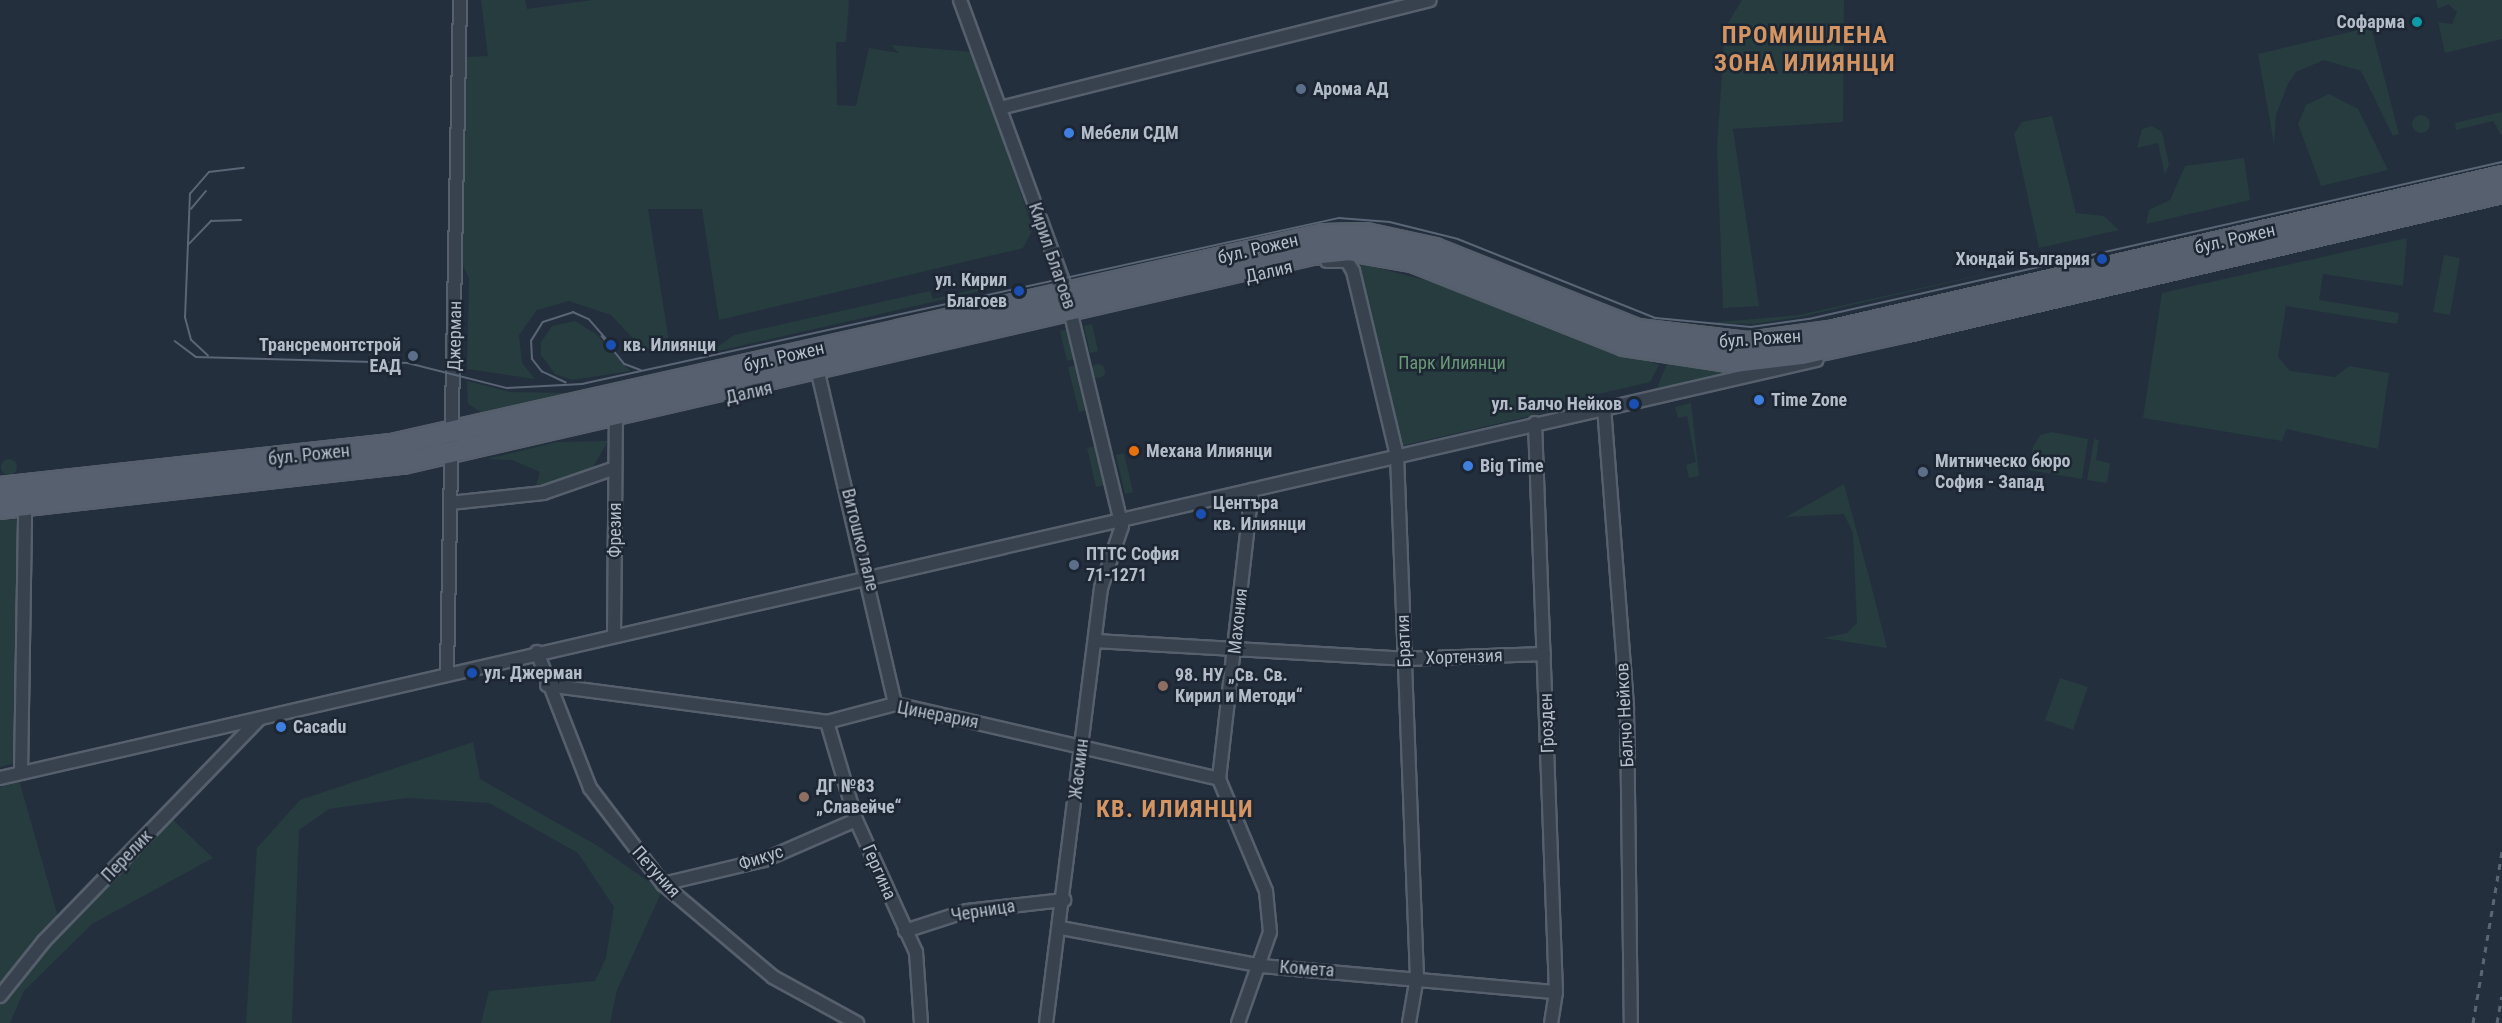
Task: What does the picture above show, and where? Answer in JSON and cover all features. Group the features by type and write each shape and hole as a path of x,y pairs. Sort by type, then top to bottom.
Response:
{"main road":[{"name":"бул. Рожен","path":"0,488 368,449 1069,301 1300,239 1366,234 1435,249 1638,330 1749,343 1851,327 2502,177"},
{"name":"бул. Рожен","path":"0,508 370,468 451,453 951,340 1069,301 1186,287 1348,250 1431,267 1613,341 1683,357 1774,358 1907,331 2502,192"}],"street":[{"name":"Джерман","path":"447,671 460,0"},
{"name":"Кирил Благоев","path":"960,0 1069,301 1120,519"},
{"path":"1000,108 1431,0"},
{"name":"Далия","path":"1151,300 1186,287 1297,265 1351,263"},
{"name":"Братия","path":"1351,263 1397,455 1417,977 1409,1023"},
{"name":"бул. Рожен","path":"0,778 259,719 447,671 614,636 1534,423 1831,357 1907,331"},
{"name":"Далия","path":"545,430 616,423 819,377 951,340 993,337"},
{"name":"Витошко лале","path":"819,377 869,577 895,704"},
{"name":"Балчо Нейков","path":"1604,407 1627,710 1631,1023"},
{"name":"Фрезия","path":"614,636 616,423"},
{"name":"Грозден","path":"1534,423 1556,992 1551,1023"},
{"path":"450,503 543,493 615,468"},
{"name":"Махония","path":"1238,1023 1262,966 1270,932 1268,898 1219,779 1252,490"},
{"path":"21,773 25,506"},
{"name":"Жасмин","path":"1046,1023 1064,900 1101,588 1122,536 1120,519"},
{"name":"Хортензия","path":"1095,641 1404,659 1544,654"},
{"name":"Петуния","path":"537,652 546,685 590,788 663,884 765,971 857,1023"},
{"name":"Цинерария","path":"546,685 827,722 895,704 1219,779"},
{"name":"Перелик","path":"0,996 44,941 259,719"},
{"name":"Гергина","path":"827,722 856,820 919,963 921,1023"},
{"name":"Фикус","path":"663,884 764,860 856,820"},
{"name":"Черница","path":"905,931 967,912 1064,900"},
{"name":"Комета","path":"1060,928 1262,966 1417,977 1556,992"}],"green space":[{"path":"481,0 525,0 527,9 592,0 849,0 846,42 836,42 837,105 856,106 869,48 899,53 891,45 973,52 1033,229 1023,248 719,320 702,209 648,209 671,354 642,348 611,315 569,301 537,310 519,335 522,363 535,379 467,369 469,278 461,262 465,57 488,56"},
{"path":"1742,0 1844,0 1843,122 1733,129 1759,306 1723,308 1717,147 1725,28"},
{"path":"2436,0 2502,0 2502,39 2445,53 2438,22 2452,24 2457,12 2448,4 2438,9"},
{"path":"2371,27 2399,134 2393,136 2361,71 2324,60 2296,72 2288,84 2276,115 2274,144 2258,54"},
{"path":"2329,94 2358,109 2388,170 2321,186 2298,124 2306,105"},
{"path":"2502,112 2502,136 2493,121 2456,130 2455,123"},
{"path":"2417,115 2425,115 2430,120 2428,131 2417,133 2412,128 2412,120"},
{"path":"2052,116 2076,213 2104,216 2119,230 2039,248 2014,134 2022,122"},
{"path":"2152,126 2162,132 2169,164 2165,175 2158,143 2137,148 2142,129"},
{"path":"2244,158 2250,200 2146,224 2149,210 2170,200 2185,166"},
{"path":"2402,224 2408,226 2231,265"},
{"path":"2407,238 2403,286 2323,274 2319,300 2399,313 2397,324 2286,306 2278,357 2290,371 2335,377 2349,366 2389,373 2378,449 2286,429 2282,441 2143,418 2162,293"},
{"path":"2444,255 2460,258 2450,315 2433,312"},
{"path":"2056,258 1800,317 1754,324 1708,323 1799,315"},
{"name":"Парк Илиянци","path":"1363,264 1440,284 1659,365 1650,382 1590,396 1591,402 1401,446 1357,269"},
{"path":"980,288 981,291 709,353 734,335 930,291 933,299"},
{"path":"575,321 596,334 630,371 572,380 555,374 541,355 541,342 552,326"},
{"path":"1092,324 1098,351 1090,353 1084,326"},
{"path":"1068,329 1075,359 1067,361 1060,331"},
{"path":"1668,361 1776,366 1657,388"},
{"path":"1095,364 1101,364 1105,371 1101,378 1095,378 1091,374 1091,368"},
{"path":"1077,365 1087,410 1079,412 1068,367"},
{"path":"467,381 510,392 572,393 481,412 468,404"},
{"path":"1691,403 1699,476 1689,478 1686,465 1696,462 1687,416 1678,418 1675,407"},
{"path":"2052,432 2088,439 2082,479 2029,470 2033,447 2040,435"},
{"path":"2094,439 2099,440 2096,460 2110,463 2107,483 2087,480"},
{"path":"608,441 592,469 535,489 540,472 512,460 487,459 557,442"},
{"path":"1096,446 1105,485 1096,487 1087,448"},
{"path":"1124,453 1133,492 1125,494 1116,455"},
{"path":"6,459 12,459 17,467 15,473 6,475 1,470 1,464"},
{"path":"1844,484 1887,648 1823,638 1847,633 1857,623 1853,533 1844,514 1786,517"},
{"path":"18,519 15,763 0,767 0,520"},
{"path":"2060,678 2088,687 2073,730 2045,720"},
{"path":"473,742 480,779 598,846 662,891 617,990 610,1023 481,1023 489,991 595,981 606,958 614,907 578,853 489,803 407,798 329,809 299,830 292,1023 246,1023 257,848 300,800"},
{"path":"19,780 60,924 168,815 213,858 92,924 24,991 10,1023 0,1023 0,787"}],"tram line":[{"path":"175,341 196,357 408,363 507,388 582,384 1339,218 1390,222 1458,239 1656,318 1751,327 1809,319 2502,162"},
{"path":"208,356 191,340 185,318 190,194 209,172 244,168"},
{"path":"191,209 206,191"},
{"path":"189,244 211,221 241,220"},
{"path":"566,383 542,372 532,359 531,341 543,322 573,312 589,319 608,341"},
{"path":"602,336 625,364 641,370"}],"railway":[{"path":"2473,1023 2502,851"},
{"path":"2497,1023 2502,996"}],"place":[{"name":"Софарма","path":"2417,22"},
{"name":"Арома АД","path":"1301,89"},
{"name":"Мебели СДМ","path":"1069,133"},
{"name":"Хюндай България","path":"2102,259"},
{"name":"ул. Кирил Благоев","path":"1019,291"},
{"name":"кв. Илиянци","path":"611,345"},
{"name":"Трансремонтстрой ЕАД","path":"413,356"},
{"name":"Time Zone","path":"1759,400"},
{"name":"ул. Балчо Нейков","path":"1634,404"},
{"name":"Механа Илиянци","path":"1134,451"},
{"name":"Big Time","path":"1468,466"},
{"name":"Митническо бюро София - Запад","path":"1923,472"},
{"name":"Центъра кв. Илиянци","path":"1201,514"},
{"name":"ПТТС София 71-1271","path":"1074,565"},
{"name":"ул. Джерман","path":"472,673"},
{"name":"98. НУ „Св. Св. Кирил и Методи“","path":"1163,686"},
{"name":"Cacadu","path":"281,727"},
{"name":"ДГ №83 „Славейче“","path":"804,797"}],"district":[{"name":"ПРОМИШЛЕНА ЗОНА ИЛИЯНЦИ","path":"1805,50"},
{"name":"КВ. ИЛИЯНЦИ","path":"1175,810"}]}
